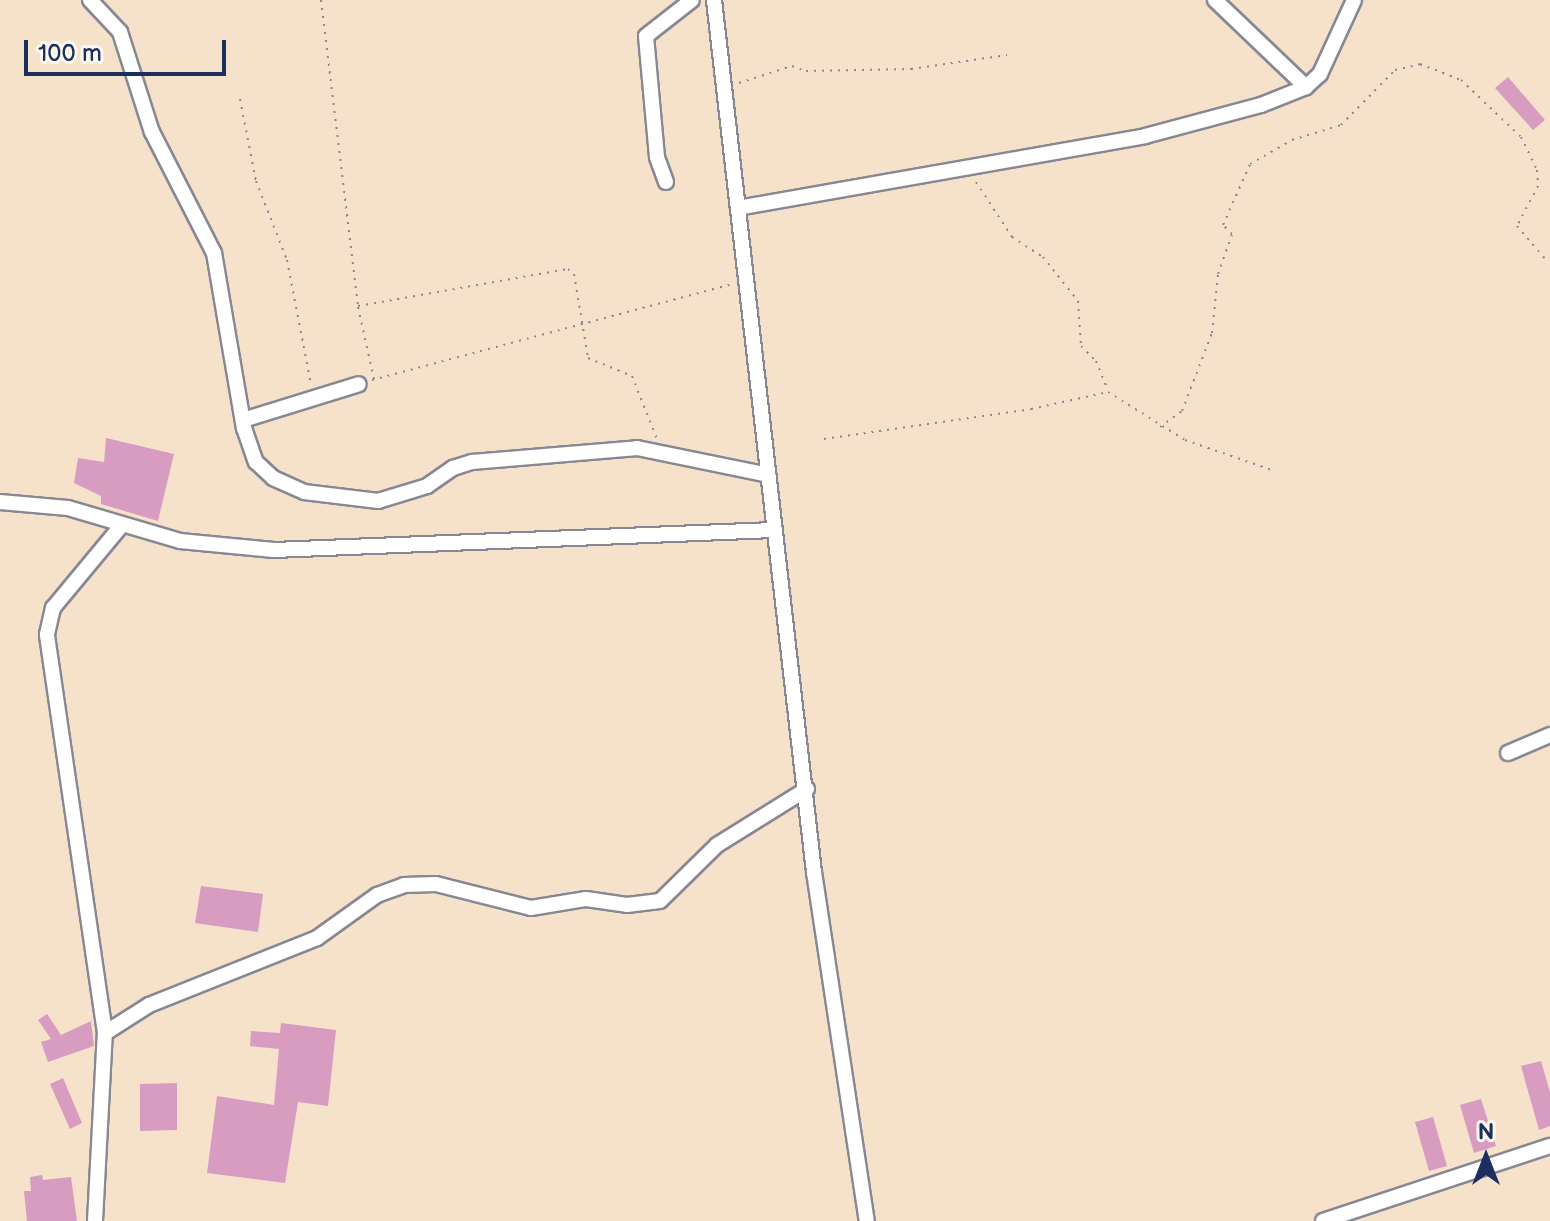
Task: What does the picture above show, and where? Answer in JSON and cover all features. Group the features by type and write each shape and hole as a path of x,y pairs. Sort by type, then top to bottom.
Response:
{"street":[{"path":"90,0 120,32 152,132 214,253 243,420 256,462 273,478 304,492 378,501 427,486 453,468 472,462 661,449 768,475"},
{"path":"666,182 657,157 646,36 692,0"},
{"path":"714,0 807,789 814,872 867,1221"},
{"path":"1215,0 1306,87"},
{"path":"738,208 1145,136 1306,87 1339,40 1354,0"},
{"path":"243,420 359,384"},
{"path":"0,502 68,508 180,541 274,550 775,530"},
{"path":"95,1221 105,1033 47,634 53,608 122,525"},
{"path":"1508,753 1550,735"},
{"path":"105,1033 149,1005 317,938 377,895 404,885 436,884 531,908 586,899 627,905 660,901 717,845 807,789"},
{"path":"1323,1221 1550,1146"}],"path":[{"path":"321,0 358,306 375,379"},
{"path":"722,86 792,66 806,71 911,69 1007,55"},
{"path":"1160,427 1182,411 1212,333 1220,264 1232,234 1223,225 1250,164 1292,140 1341,125 1395,70 1420,64 1461,80 1521,137 1537,170 1538,186 1517,226 1547,261"},
{"path":"240,99 256,181 287,260 314,398"},
{"path":"970,168 1012,237 1043,257 1078,301 1081,346 1096,361 1108,392 1160,427 1272,470"},
{"path":"358,306 371,308 560,266 574,274 592,364 632,376 661,449"},
{"path":"359,384 745,280"},
{"path":"824,439 1031,409 1108,392"}],"building":[{"path":"1508,77 1545,120 1533,130 1495,88"},
{"path":"106,438 174,454 158,521 101,504 101,496 74,483 78,458 104,462"},
{"path":"201,886 263,894 258,932 195,923"},
{"path":"47,1014 61,1035 91,1021 94,1046 48,1062 41,1042 51,1039 38,1020"},
{"path":"281,1023 336,1030 328,1106 298,1102 285,1183 207,1173 217,1096 274,1105 279,1049 250,1046 251,1031 280,1033"},
{"path":"1541,1061 1550,1092 1550,1126 1539,1130 1521,1066"},
{"path":"63,1078 82,1123 70,1129 50,1084"},
{"path":"177,1083 177,1130 140,1131 140,1084"},
{"path":"1481,1099 1496,1146 1474,1153 1460,1105"},
{"path":"1433,1117 1447,1166 1429,1171 1415,1122"},
{"path":"42,1175 43,1180 71,1177 77,1221 27,1221 24,1191 31,1191 30,1177"}]}
